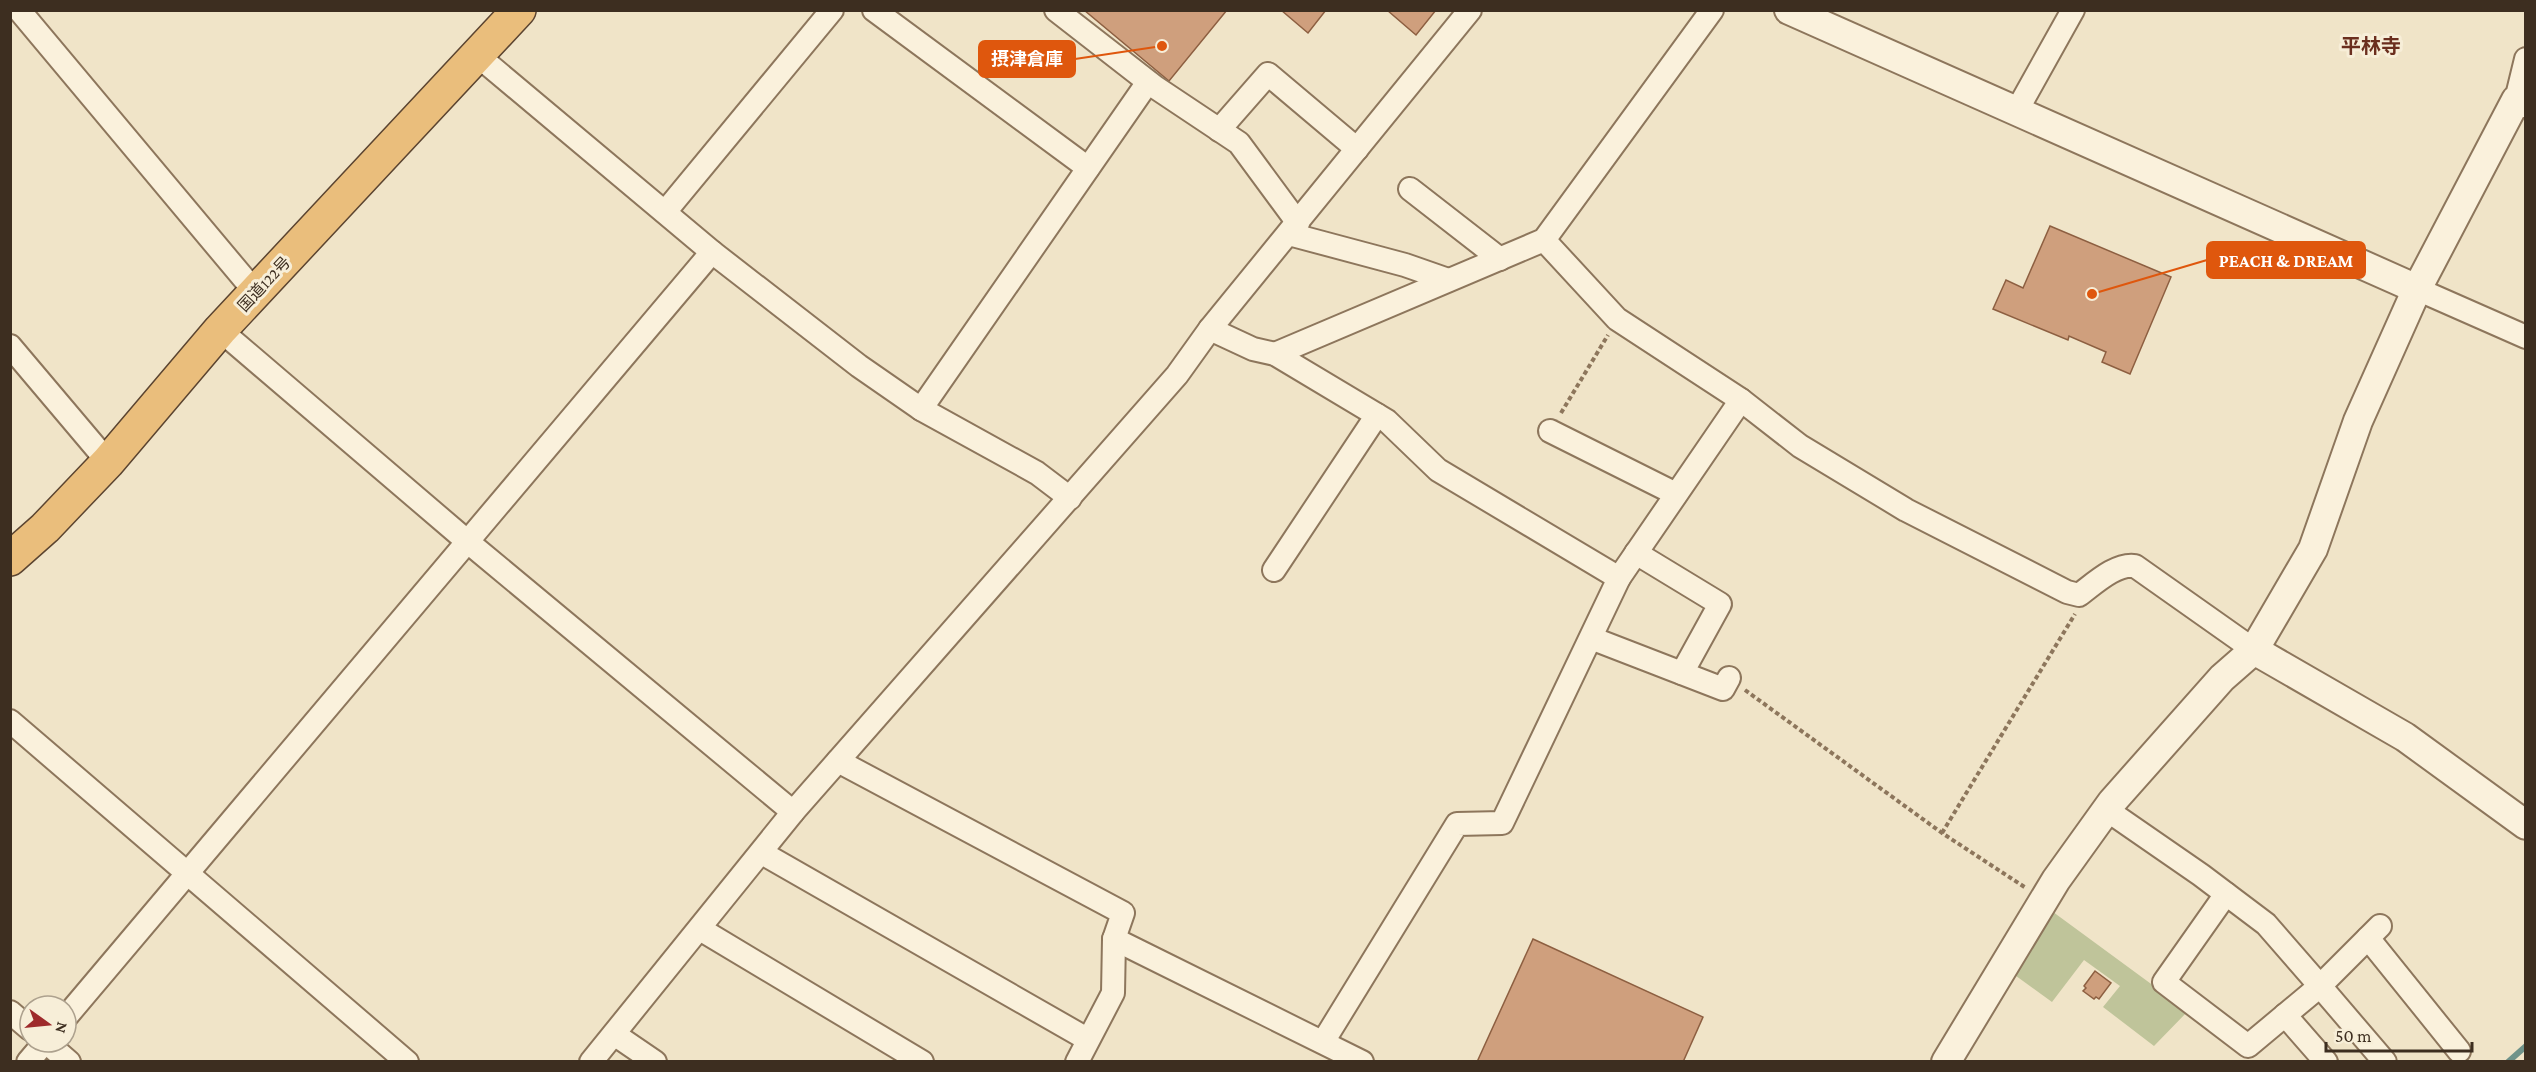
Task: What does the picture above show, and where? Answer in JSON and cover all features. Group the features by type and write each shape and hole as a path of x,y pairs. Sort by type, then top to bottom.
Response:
{"highway":[{"name":"国道122号","path":"15,547 45,528 108,462 220,330 519,10"}],"street":[{"path":"19,10 256,293"},
{"path":"665,212 832,10"},
{"path":"874,10 1088,168"},
{"path":"1056,10 1148,82 1239,143 1293,229 1448,280"},
{"path":"591,1062 793,812 1177,375 1210,329 1470,10"},
{"path":"1275,354 1544,240 1712,10"},
{"path":"1789,10 2526,337"},
{"path":"2016,112 2073,10"},
{"path":"477,55 712,252 859,366 921,409 1037,473 1070,498"},
{"path":"1946,1062 2044,900 2107,810 2222,678 2254,650 2313,549 2358,421 2417,289 2521,101 2526,59"},
{"path":"1219,130 1268,74 1357,149"},
{"path":"921,409 1148,82"},
{"path":"1410,189 1500,259"},
{"path":"1544,240 1617,319 1741,400 1800,446 1906,510 2067,591 2081,594 2113,572 2128,565 2135,566 2254,650 2405,737 2526,825"},
{"path":"78,1003 712,252"},
{"path":"1210,329 1253,350 1275,354 1387,421 1438,470 1619,578"},
{"path":"220,330 468,542 793,812"},
{"path":"10,346 108,462"},
{"path":"1323,1042 1457,825 1502,823 1619,578 1741,400"},
{"path":"1275,570 1377,415"},
{"path":"1550,431 1677,494"},
{"path":"1636,553 1720,604 1682,673"},
{"path":"1591,638 1724,689 1729,678"},
{"path":"10,721 407,1062"},
{"path":"838,761 1123,913 1114,939 1113,993 1077,1062"},
{"path":"2107,810 2266,924 2385,1062"},
{"path":"762,853 1087,1039"},
{"path":"2226,894 2164,982 2255,1054 2285,1015 2320,986 2374,932 2459,1052"},
{"path":"700,929 922,1062"},
{"path":"1114,939 1362,1062"},
{"path":"2285,1015 2326,1062"},
{"path":"614,1034 655,1062"}],"path":[{"path":"1550,431 1617,319"},
{"path":"1942,833 2074,616 2081,594"},
{"path":"1729,678 1942,833 2044,900"}],"green space":[{"path":"2049,909 2188,1011 2154,1046 2103,1007 2120,986 2084,960 2052,1002 2012,973"}],"building":[{"path":"1084,10 1227,10 1169,81"},
{"path":"1281,10 1326,10 1308,33"},
{"path":"1387,10 1436,10 1416,35"},
{"path":"2050,226 2171,277 2130,374 2102,362 2106,352 2069,336 2068,340 1993,309 2006,280 2023,288"},
{"path":"1533,939 1703,1017 1683,1062 1477,1062"},
{"path":"2095,971 2111,983 2099,999 2096,997 2094,999 2083,991"}],"waterway":[{"path":"2508,1062 2526,1046"}],"place":[{"name":"摂津倉庫","path":"1162,46"},
{"name":"PEACH & DREAM","path":"2092,294"}],"district":[{"name":"平林寺","path":"2371,46"}]}
